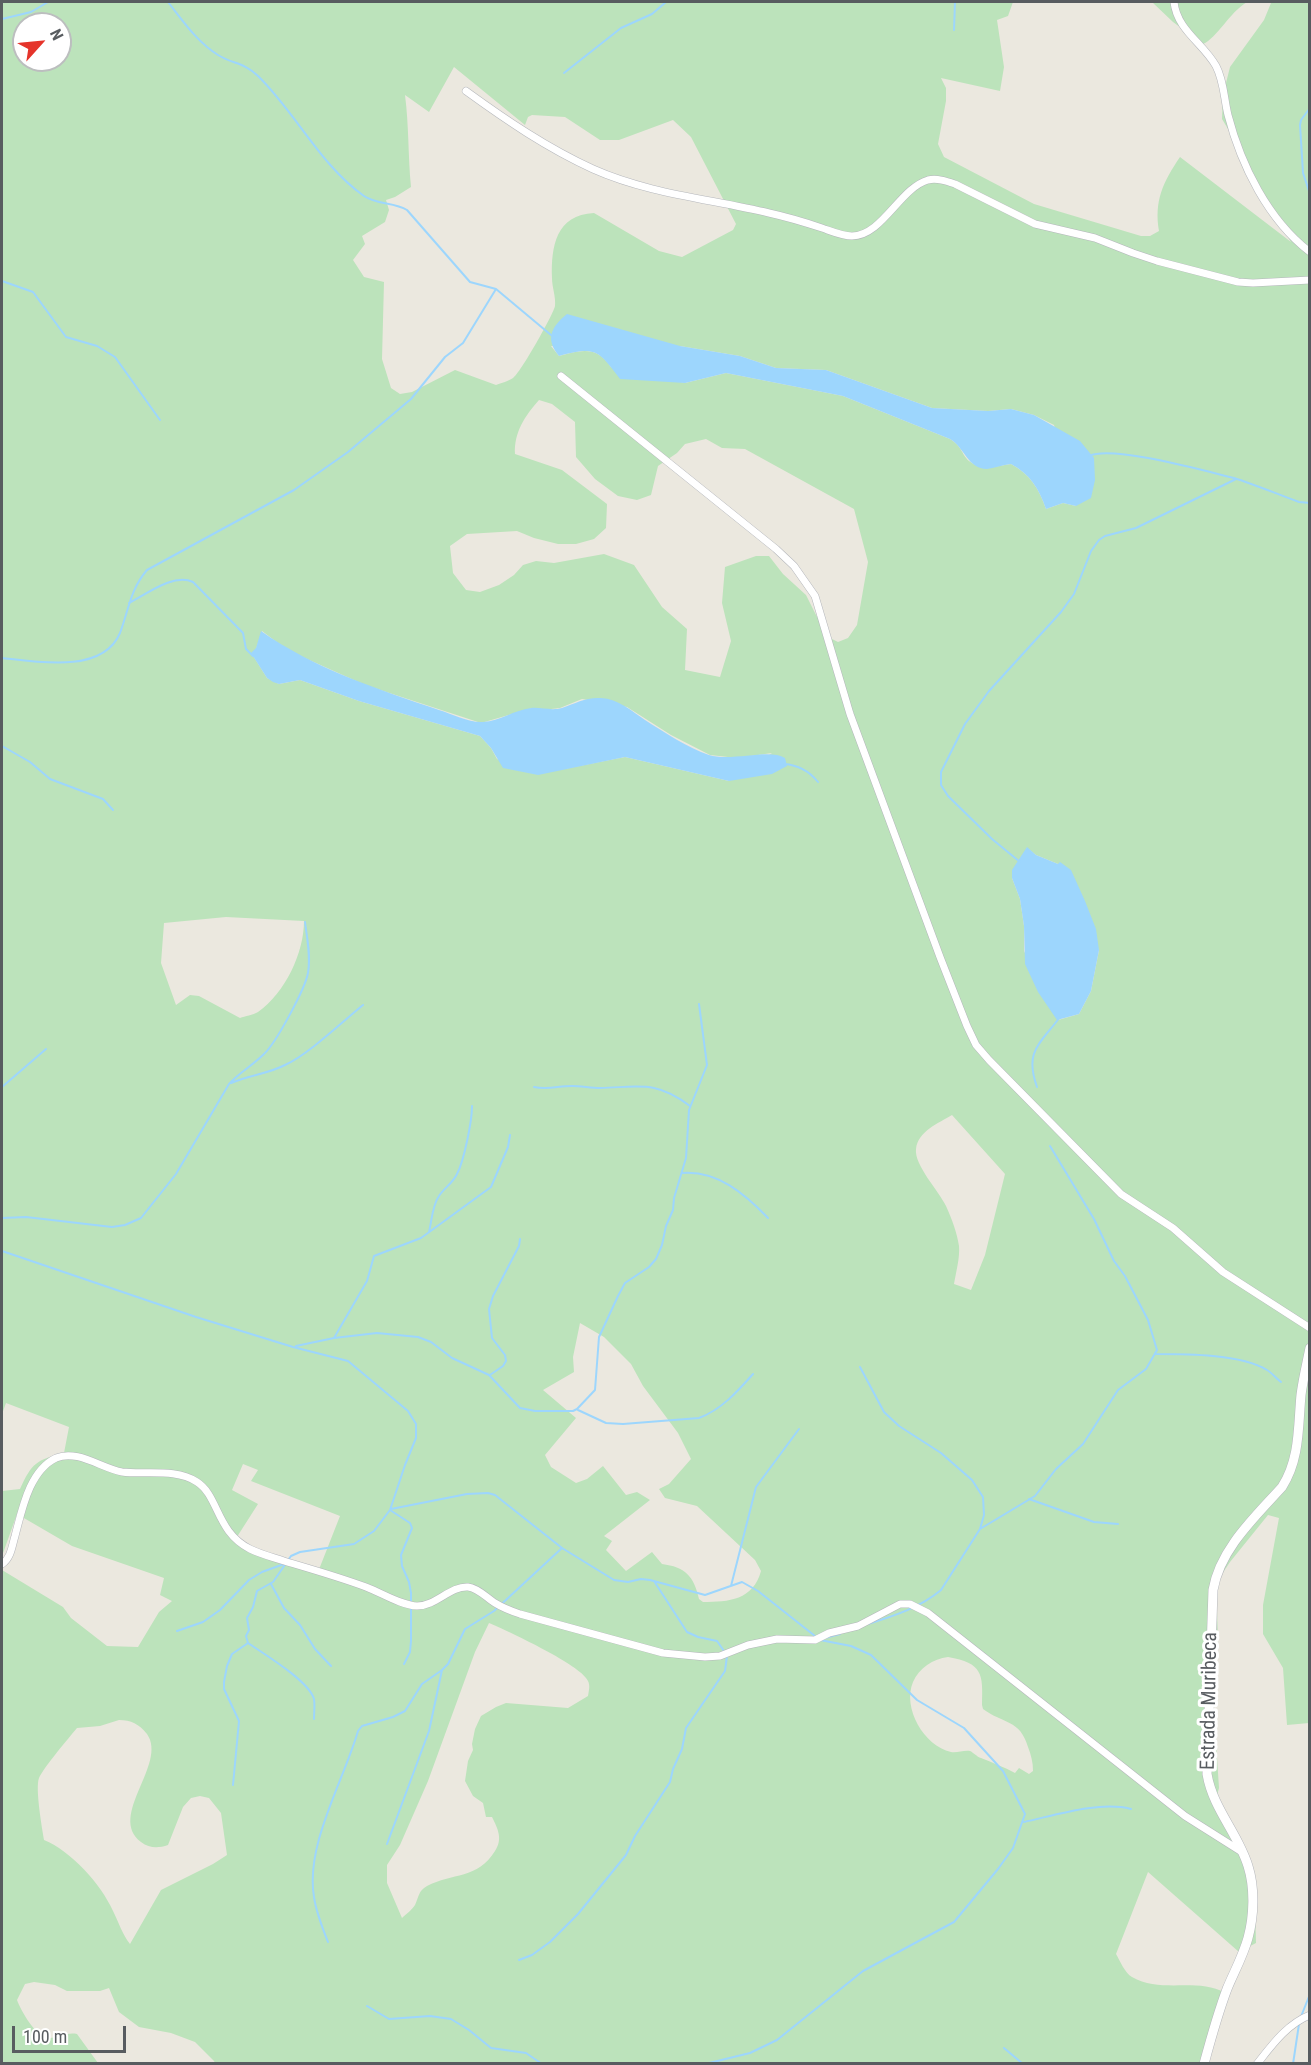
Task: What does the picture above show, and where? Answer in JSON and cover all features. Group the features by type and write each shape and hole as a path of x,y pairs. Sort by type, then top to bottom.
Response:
{"street":[{"path":"1174,2 1175,11 1183,26 1217,68 1228,116 1243,161 1258,191 1282,224 1310,252"},
{"path":"466,91 524,132 594,169 655,189 768,212 840,234 852,236 868,231 916,186 928,180 940,179 955,184 1035,224 1095,238 1157,261 1238,282 1310,280"},
{"path":"561,376 776,549 794,566 815,596 850,714 940,957 976,1045 1121,1194 1173,1228 1223,1272 1310,1328"},
{"name":"Estrada Muribeca","path":"1204,2064 1227,1989 1248,1939 1253,1894 1249,1867 1210,1791 1207,1774 1215,1576 1227,1553 1290,1475 1297,1448 1302,1394 1310,1348"},
{"path":"2,1564 9,1555 24,1505 39,1473 47,1463 58,1457 76,1456 122,1472 177,1476 197,1482 205,1489 233,1538 242,1544 259,1553 365,1586 400,1601 417,1606 424,1605 467,1587 475,1589 504,1608 529,1617 663,1653 720,1656 748,1645 777,1639 815,1640 829,1633 858,1626 900,1604 910,1604 928,1613 1185,1816 1243,1853"},
{"path":"1257,2064 1286,2030 1297,2021 1310,2015"}],"green space":[{"path":"2,2 1013,2 1008,16 997,20 1004,67 1000,91 941,78 946,88 946,101 938,144 944,157 1034,204 1141,236 1150,236 1159,231 1158,210 1161,192 1180,157 1291,242 1244,171 1231,134 1222,119 1223,95 1230,67 1264,20 1271,3 1269,2 1309,2 1309,1723 1287,1725 1283,1668 1263,1634 1263,1605 1279,1518 1268,1515 1216,1583 1218,1639 1213,1696 1219,1788 1217,1795 1219,1803 1248,1853 1255,1907 1256,1943 1239,1952 1148,1872 1116,1954 1129,1975 1143,1982 1203,1986 1225,1993 1206,2063 215,2063 195,2042 171,2033 139,2027 119,2012 109,1988 100,1991 67,1991 55,1985 34,1982 25,1984 17,2000 30,2023 44,2037 53,2038 77,2034 98,2063 2,2063 2,1570 63,1607 71,1618 107,1646 138,1647 159,1612 172,1601 160,1595 164,1578 72,1546 17,1514 2,1556 2,1491 20,1489 28,1473 36,1464 64,1453 69,1427 6,1403 2,1414","holes":["454,67 525,125 528,117 532,115 565,117 600,140 619,140 673,120 691,137 736,224 733,230 682,257 659,251 594,213 581,215 571,220 558,234 555,244 552,266 555,306 517,374 496,385 455,370 412,392 400,394 391,388 382,359 384,282 364,277 353,260 365,244 362,236 385,222 389,210 386,200 411,187 405,95 429,112","551,346 680,346 740,356 776,368 826,370 932,408 988,411 1011,409 1034,415 1054,425 1076,506 1063,503 1046,509 1033,483 1011,464 989,467 974,464 950,439 843,396 726,373 685,383 611,367 606,360 594,352 581,351 559,356","539,400 552,404 575,422 576,457 595,479 618,496 637,500 651,495 658,466 677,453 685,444 706,439 722,448 745,449 854,509 868,562 857,625 848,638 838,642 830,638 806,595 783,574 769,556 756,556 725,567 722,603 731,641 720,677 685,670 687,629 662,607 634,565 604,554 554,563 536,561 523,565 514,575 499,585 480,592 466,590 453,573 450,546 467,534 517,531 558,544 576,544 594,539 606,528 607,504 562,470 515,454 518,431","262,631 287,650 365,685 481,723 533,708 543,710 560,708 582,699 627,707 671,735 710,755 737,758 772,753 729,781 625,757 538,774 497,759 480,736 359,701 300,680 279,684 267,678 252,654","1027,848 1036,855 1058,864 1099,950 1091,991 1079,1014 1058,1020 1024,951 1024,926 1020,899 1012,878","226,917 304,921 297,959 277,994 258,1012 240,1018 199,996 190,995 176,1005 161,963 164,923","952,1115 1005,1174 985,1255 971,1290 954,1284 959,1251 956,1231 943,1200 916,1155 918,1143 925,1132","580,1323 604,1337 631,1364 643,1386 678,1433 691,1459 669,1484 659,1489 665,1498 697,1506 755,1560 761,1571 757,1581 746,1594 731,1600 703,1602 699,1599 694,1584 687,1574 670,1565 662,1564 652,1552 626,1571 606,1550 612,1541 604,1536 650,1500 637,1492 626,1495 603,1466 587,1479 576,1483 551,1467 545,1455 576,1418 543,1390 574,1372 573,1357","243,1464 258,1470 251,1481 340,1516 318,1572 235,1540 258,1504 232,1490","489,1623 556,1656 588,1680 588,1696 568,1708 506,1703 481,1716 475,1729 473,1750 468,1761 465,1781 473,1796 483,1803 486,1817 492,1817 499,1834 499,1842 488,1860 473,1871 424,1888 414,1907 402,1918 387,1883 387,1865 400,1845 428,1781 475,1652","948,1657 974,1667 981,1678 983,1709 1020,1731 1030,1753 1033,1771 1029,1774 1019,1768 1015,1773 970,1751 951,1752 941,1748 924,1734 913,1714 910,1692 913,1682 923,1668","123,1720 134,1723 147,1734 151,1746 150,1760 133,1804 131,1818 132,1831 141,1842 154,1847 168,1845 183,1807 191,1798 200,1796 209,1798 221,1813 227,1855 161,1890 130,1944 108,1901 93,1880 75,1860 44,1840 38,1799 39,1778 77,1728 100,1726"]},
{"path":"1152,2 1247,2 1203,44 1173,22"}],"water":[{"path":"567,314 680,346 740,356 776,368 826,370 932,408 988,411 1011,409 1034,415 1080,441 1094,458 1095,480 1091,498 1076,506 1063,503 1046,509 1033,483 1011,464 987,469 975,466 950,439 843,396 726,373 685,383 620,379 601,356 595,353 581,351 559,356 551,339 557,324"},
{"path":"261,631 303,656 347,677 467,720 489,721 525,709 558,709 591,698 601,698 624,706 652,725 709,755 728,757 778,755 785,758 787,766 772,774 729,781 625,757 538,775 503,768 491,748 480,736 359,701 300,680 279,684 273,682 267,678 251,653 256,648"},
{"path":"1027,847 1036,855 1058,864 1060,862 1071,870 1096,929 1099,950 1091,991 1079,1014 1057,1020 1038,992 1025,964 1024,926 1012,870"}],"waterway":[{"path":"2,19 31,12 48,2"},
{"path":"168,2 210,50 248,68 258,76 321,154 348,183 369,199 407,210 470,282 496,289 551,335"},
{"path":"564,73 621,28 652,14 666,2"},
{"path":"954,30 955,2"},
{"path":"1310,108 1300,125 1303,173 1310,194"},
{"path":"2,281 33,292 66,337 97,346 115,357 160,420"},
{"path":"2,658 50,663 84,660 99,655 111,646 120,633 133,592 147,570 294,490 348,452 411,399 445,357 463,343 496,289"},
{"path":"1089,456 1118,454 1160,460 1234,478 1299,502 1310,503"},
{"path":"1020,862 992,839 948,796 941,785 941,772 965,724 989,691 1061,612 1074,594 1091,551 1099,540 1105,536 1136,528 1236,479"},
{"path":"129,603 169,582 177,580 193,582 243,633 246,649 253,656"},
{"path":"2,746 30,762 50,779 103,799 113,810"},
{"path":"784,764 803,770 818,782"},
{"path":"2,1218 26,1217 112,1227 125,1225 141,1218 176,1174 229,1084 264,1054 276,1039 302,991 308,973 309,954 305,922"},
{"path":"296,1346 334,1338 377,1333 418,1337 431,1342 452,1358 489,1375 520,1408 535,1411 573,1411 577,1409 595,1390 599,1337 618,1296 625,1283 649,1267 656,1259 673,1210 674,1198 686,1158 689,1110 707,1065 699,1004"},
{"path":"231,1083 279,1068 294,1060 315,1046 363,1005"},
{"path":"1037,1087 1033,1075 1033,1056 1060,1017"},
{"path":"2,1087 46,1049"},
{"path":"534,1087 647,1087 667,1092 690,1106"},
{"path":"429,1232 437,1200 460,1168 471,1121 472,1106"},
{"path":"334,1338 367,1281 374,1256 421,1238 491,1187 508,1147 510,1135"},
{"path":"980,1529 1035,1496 1056,1469 1083,1444 1118,1390 1146,1369 1157,1350 1148,1320 1125,1276 1114,1261 1094,1219 1050,1146"},
{"path":"682,1173 707,1175 730,1185 768,1218"},
{"path":"490,1375 506,1361 505,1355 492,1338 489,1309 493,1296 519,1246 520,1239"},
{"path":"2,1251 196,1317 293,1347 348,1361 408,1411 416,1424 416,1438 390,1510 374,1531 354,1544 300,1552 291,1556 273,1582 257,1591 253,1607 247,1618 248,1643 304,1684 314,1699 314,1719"},
{"path":"1156,1354 1213,1356 1243,1361 1267,1370 1281,1382"},
{"path":"860,1367 884,1412 899,1426 941,1453 972,1480 983,1497 984,1515 980,1529 941,1590 916,1606 868,1624"},
{"path":"578,1410 606,1423 623,1424 699,1418 722,1405 753,1374"},
{"path":"731,1586 756,1487 799,1429"},
{"path":"391,1509 467,1494 488,1493 495,1495 562,1548 614,1580 628,1582 641,1579 650,1580 705,1595 742,1582 758,1591 820,1640 851,1646 871,1655 917,1700 964,1728 1003,1771 1025,1814 1013,1848 954,1922 863,1971 777,2040 750,2053 705,2064"},
{"path":"1029,1499 1094,1522 1118,1524"},
{"path":"390,1510 410,1523 412,1528 401,1555 402,1566 411,1593 410,1652 404,1664"},
{"path":"328,1942 314,1897 315,1856 327,1813 358,1731 362,1726 405,1711 422,1684 448,1664 465,1629 494,1611 562,1548"},
{"path":"177,1631 203,1622 220,1610 249,1580 262,1572 284,1564"},
{"path":"654,1581 687,1632 717,1641 724,1651"},
{"path":"271,1584 284,1608 331,1666"},
{"path":"825,1638 840,1634"},
{"path":"233,1785 239,1721 224,1689 224,1682 232,1654 248,1643"},
{"path":"519,1960 532,1955 550,1942 578,1914 626,1855 635,1836 670,1782 682,1749 686,1728 725,1671 727,1656"},
{"path":"387,1844 429,1731 442,1670"},
{"path":"1024,1822 1092,1808 1131,1809"},
{"path":"1300,2019 1310,1994"},
{"path":"367,2006 389,2019 430,2016 451,2019 491,2048 526,2053 542,2064"},
{"path":"1293,2064 1299,2024"},
{"path":"1004,2048 1023,2064"}]}
